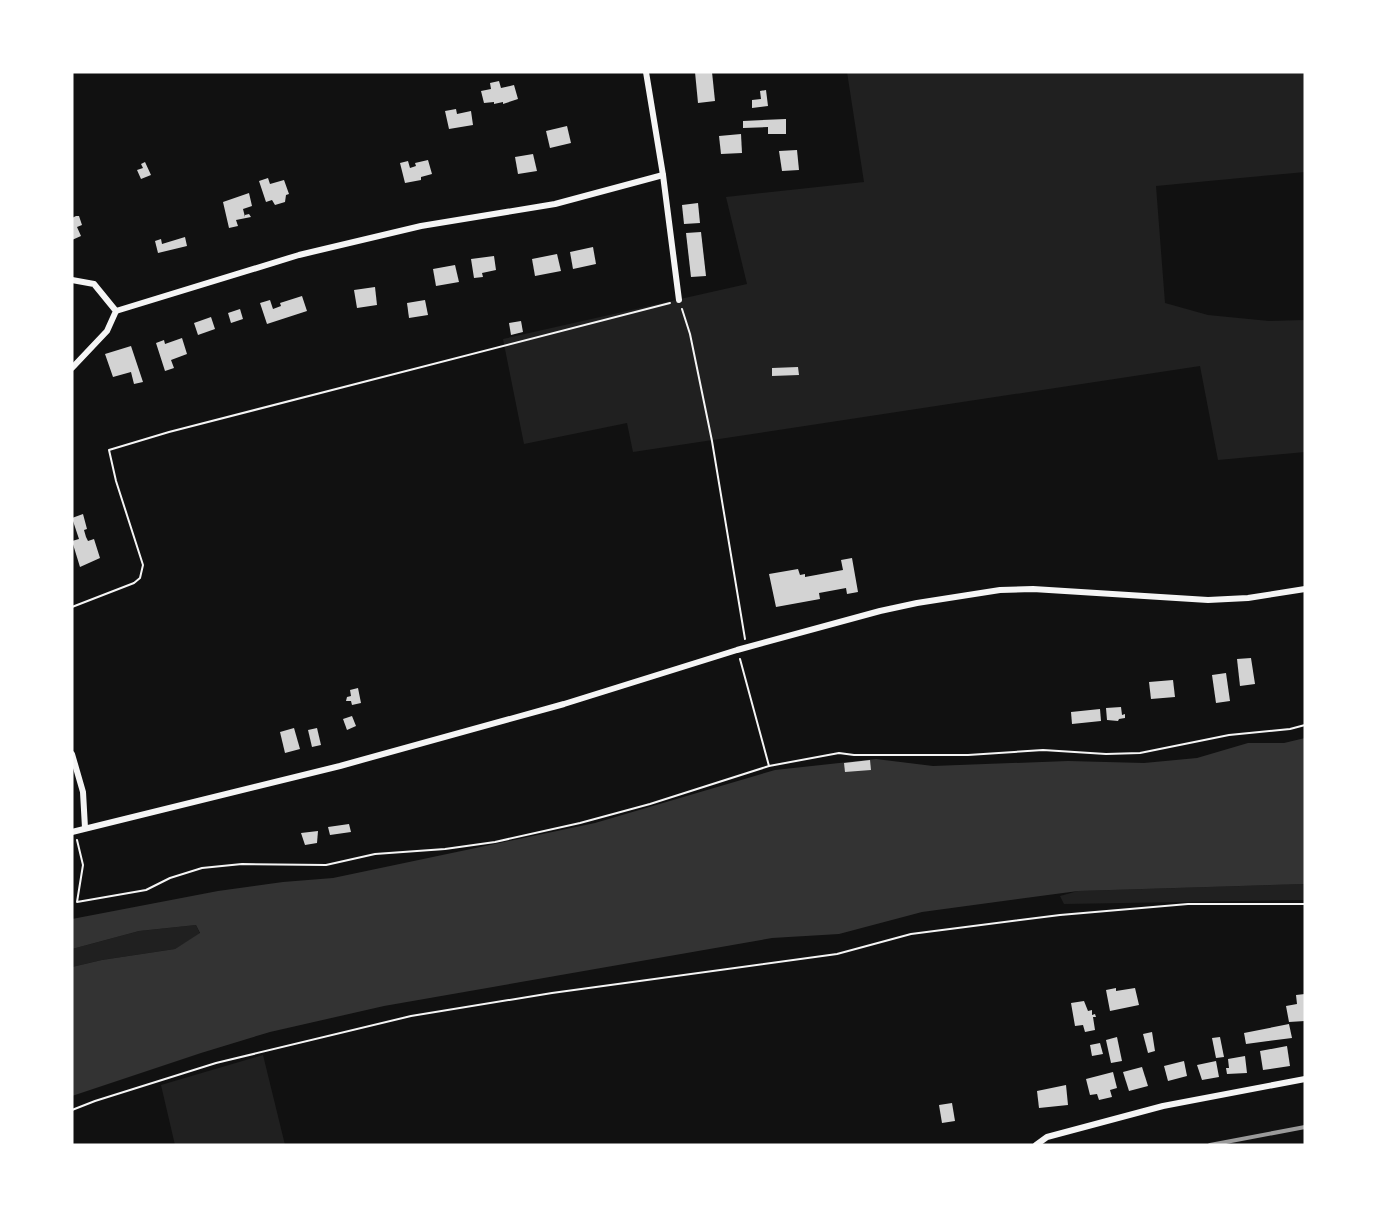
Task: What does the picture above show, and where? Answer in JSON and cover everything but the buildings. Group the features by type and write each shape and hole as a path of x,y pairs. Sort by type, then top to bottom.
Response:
{"street":[{"path":"646,72 663,176 679,300"},
{"path":"72,368 107,331 116,311 299,255 421,226 555,204 663,176"},
{"path":"72,280 94,284 116,311"},
{"path":"73,832 340,766 564,704 737,650 880,611 1000,590 1033,589 1208,600 1248,598 1305,589"},
{"path":"72,754 83,792 85,828"},
{"path":"1036,1145 1047,1137 1163,1106 1305,1079"}],"path":[{"path":"72,607 134,583 140,578 143,565 116,481 109,450 168,432 679,300 690,334 712,441 746,648"},
{"path":"737,650 769,766"},
{"path":"72,903 146,890 170,878 202,868 242,864 326,865 375,854 445,849 495,842 631,809 769,766 839,753 924,756 1043,750 1106,754 1140,753 1198,740 1290,729 1305,724"},
{"path":"73,832 83,865 77,902"},
{"path":"72,1110 216,1063 411,1016 552,993 837,954 910,934 1060,915 1188,904 1305,904"}],"shaded area":[{"path":"847,72 1305,72 1305,172 1156,186 1165,303 1208,315 1269,321 1305,320 1305,452 1218,460 1200,366 633,452 627,423 524,444 503,339 747,284 726,197 864,182"},
{"path":"1305,738 1305,884 1078,891 922,912 839,934 772,938 384,1006 270,1032 72,1096 72,967 175,949 200,933 196,925 139,931 72,949 72,919 218,891 333,878 595,823 775,770 876,759 933,766 1068,761 1144,763 1197,758 1248,743 1284,743"},
{"path":"1305,884 1305,900 1064,904 1060,896 1078,891"},
{"path":"196,925 200,934 175,949 72,967 72,949 139,931"},
{"path":"263,1055 285,1145 175,1145 161,1085"}],"railway":[{"path":"1210,1145 1305,1127"}]}
